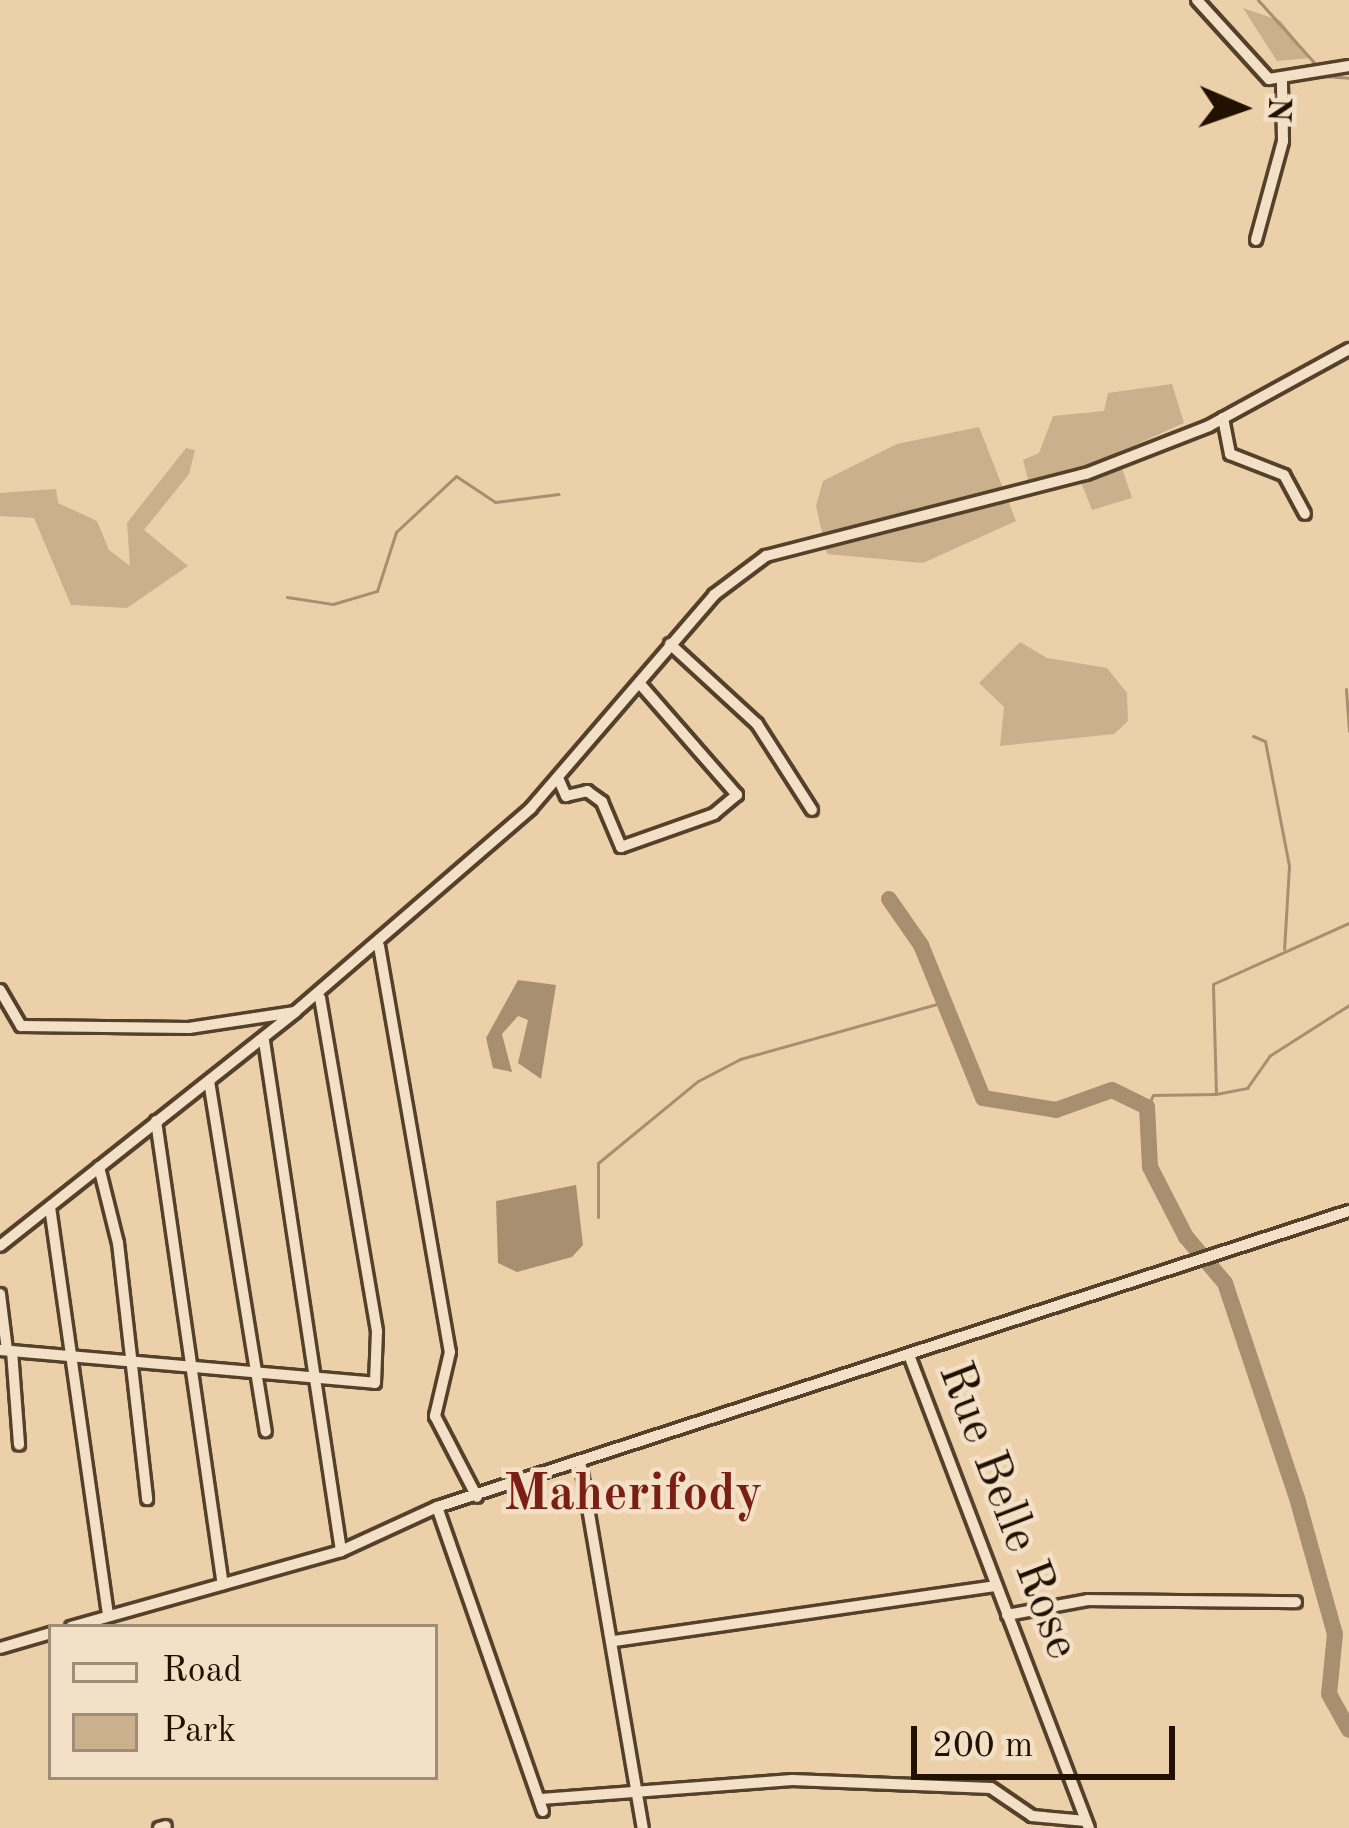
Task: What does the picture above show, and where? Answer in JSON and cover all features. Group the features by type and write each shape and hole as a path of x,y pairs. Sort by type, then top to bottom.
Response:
{"street":[{"path":"1196,0 1249,65 1282,82 1349,66"},
{"path":"1256,240 1283,140 1282,82"},
{"path":"0,1246 295,1012 320,998 380,946 558,778 641,685 670,644 766,556 1086,474 1223,418 1349,349"},
{"path":"1223,418 1230,454 1285,475 1305,514"},
{"path":"670,644 757,724 812,810"},
{"path":"558,778 566,796 587,791 602,802 622,847 714,814 737,796 641,685"},
{"path":"380,946 450,1352 435,1416 477,1497"},
{"path":"0,990 21,1026 189,1028 295,1012"},
{"path":"6,1350 375,1383 379,1361 320,998"},
{"path":"0,1027 14,1017"},
{"path":"264,1041 322,1378 341,1551"},
{"path":"209,1082 266,1431"},
{"path":"156,1121 223,1584"},
{"path":"99,1167 134,1360 147,1499"},
{"path":"50,1207 107,1616"},
{"path":"81,1624 341,1551 437,1507 1349,1211"},
{"path":"0,1294 20,1445"},
{"name":"Rue Belle Rose","path":"909,1355 1088,1824"},
{"path":"580,1461 643,1828"},
{"path":"437,1507 542,1805 635,1786 991,1788 1032,1816 1088,1824"},
{"path":"614,1641 995,1586"},
{"path":"1007,1615 1088,1600 1296,1602"},
{"path":"0,1648 48,1634"}],"green space":[{"path":"1243,8 1281,21 1310,58 1277,61"},
{"path":"1172,384 1184,423 1117,453 1132,498 1092,510 1081,482 1032,495 1023,460 1039,453 1053,416 1104,411 1108,393"},
{"path":"979,427 1016,521 923,563 827,554 816,506 823,481 897,444"},
{"path":"186,448 195,450 189,474 144,530 188,566 127,608 71,605 34,518 0,516 0,493 56,489 58,503 97,521 109,550 130,566 127,523"},
{"path":"1020,642 1047,658 1107,668 1127,693 1128,721 1114,734 1000,746 1004,707 979,683"}],"shaded area":[{"path":"518,980 556,985 541,1079 518,1063 528,1020 518,1016 502,1034 512,1072 493,1068 486,1038"},
{"path":"576,1185 583,1245 572,1257 517,1272 498,1263 496,1201"}],"waterway":[{"path":"1258,0 1319,68"},
{"path":"1323,76 1349,78"},
{"path":"287,597 333,604 377,591 396,532 456,476 495,502 559,494"},
{"path":"1346,689 1349,731"},
{"path":"1253,736 1265,741 1289,866 1284,949"},
{"path":"889,899 921,945 983,1098 1056,1110 1112,1090 1147,1107 1150,1167 1186,1237 1225,1283 1297,1498 1335,1634 1329,1694 1349,1730"},
{"path":"1147,1107 1153,1095 1216,1094 1213,984 1349,923"},
{"path":"598,1217 598,1163 698,1081 740,1059 941,1003"},
{"path":"1216,1094 1247,1088 1269,1056 1349,1005"}],"district":[{"name":"Maherifody","path":"633,1496"}]}
